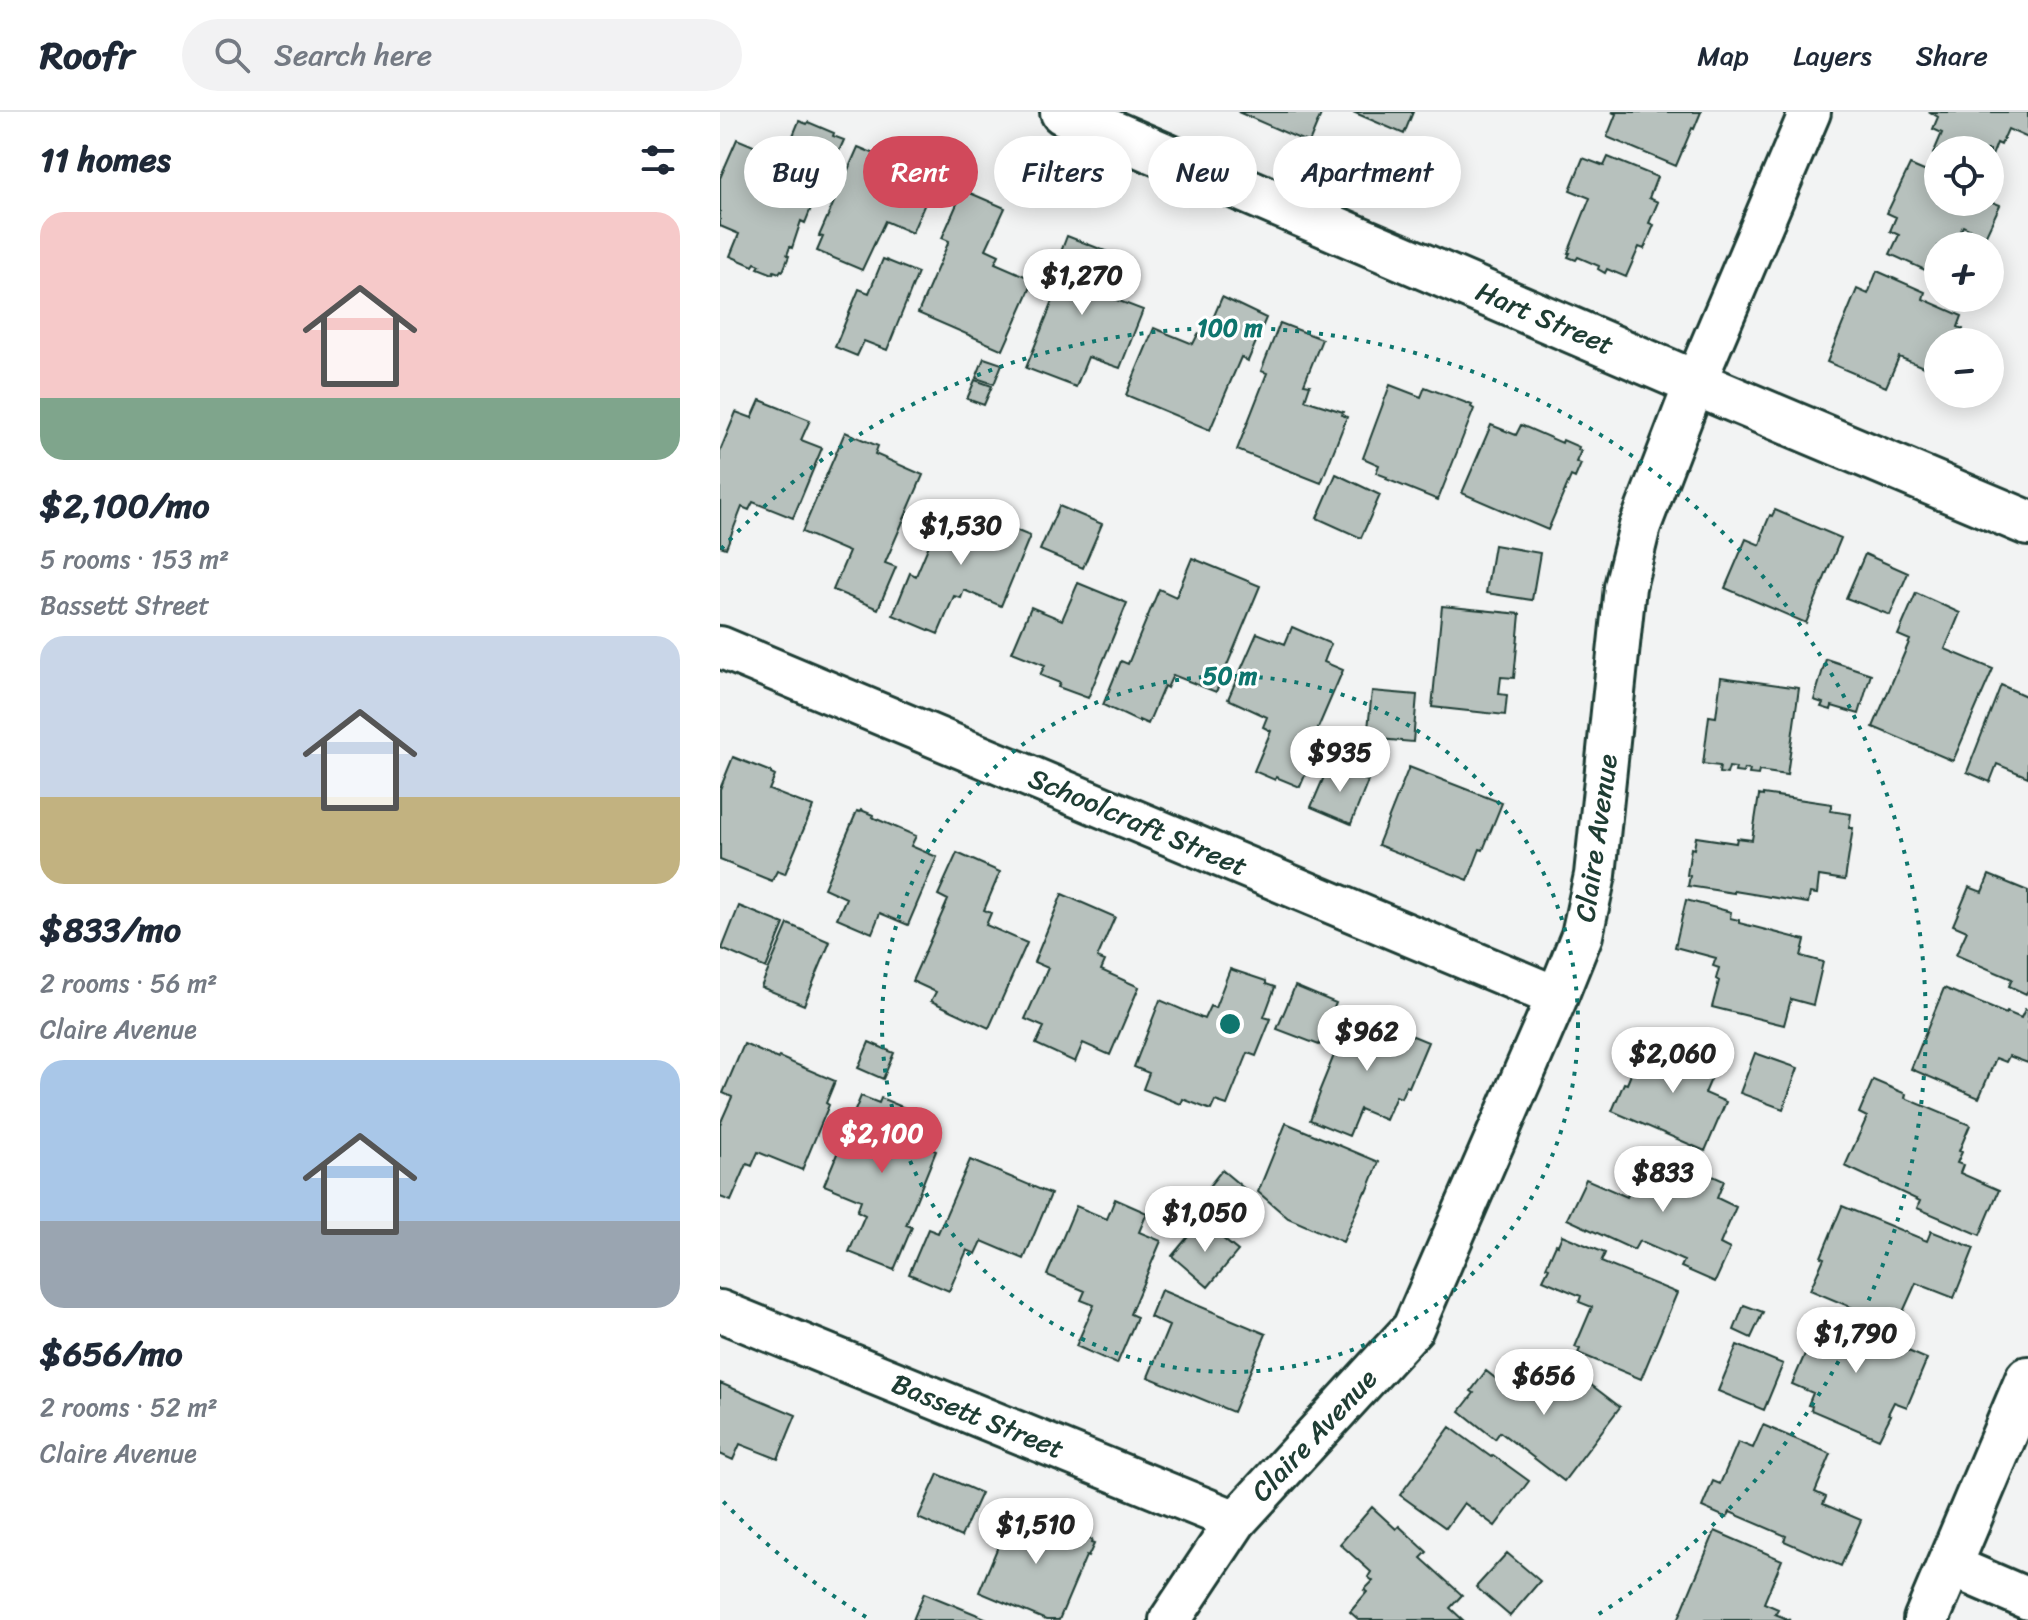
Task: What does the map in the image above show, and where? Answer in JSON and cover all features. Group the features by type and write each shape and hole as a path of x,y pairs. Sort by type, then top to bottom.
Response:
{"street":[{"name":"Claire Avenue","path":"1170,1620 1236,1521 1413,1328 1557,997 1582,935 1595,875 1625,587 1640,526 1695,383 1810,112"},
{"name":"Hart Street","path":"1070,113 2028,523"},
{"name":"Schoolcraft Street","path":"720,647 1557,997"},
{"name":"Bassett Street","path":"720,1311 1236,1521"},
{"path":"1926,1620 2028,1379"},
{"path":"1949,1565 2028,1599"}],"building":[{"path":"1238,112 1322,112 1312,136 1293,136"},
{"path":"1353,112 1413,112 1404,134"},
{"path":"1612,112 1701,112 1676,166 1607,137 1616,114"},
{"path":"1930,112 2028,112 2028,138 2008,129 2004,138 1941,136 1942,133 1933,129 1938,117"},
{"path":"799,121 834,133 833,136 793,136"},
{"path":"737,139 744,142 744,208 811,208 805,223 801,221 783,271 779,273 774,271 773,274 758,268 760,265 755,263 753,266 730,256 739,234 720,226 720,178"},
{"path":"858,147 863,149 863,208 923,208 912,233 885,221 862,270 817,251 823,237 819,236 831,208 847,208 847,172"},
{"path":"1608,157 1657,177 1649,198 1658,202 1649,223 1654,225 1644,249 1639,247 1626,277 1607,269 1605,273 1598,269 1599,266 1578,257 1576,260 1568,257 1590,198 1570,190 1583,158 1604,166"},
{"path":"1910,165 1924,171 1924,216 1995,216 1987,232 1975,232 1963,226 1960,232 1924,232 1924,270 1890,254 1899,235 1890,231 1896,217 1887,213"},
{"path":"978,196 994,203 994,208 1005,208 986,249 999,255 995,263 1034,280 1003,350 918,313 949,241 942,238 955,208 978,208"},
{"path":"1067,236 1113,254 1098,293 1143,310 1120,368 1088,357 1076,387 1026,368 1056,293 1047,289"},
{"path":"883,259 918,273 887,350 864,341 857,356 835,347 859,289 869,293"},
{"path":"1877,271 1924,292 1924,312 1953,312 1962,316 1958,327 1960,328 1924,328 1924,367 1899,357 1886,387 1827,362 1857,289 1868,294"},
{"path":"1222,297 1266,318 1248,361 1241,357 1210,430 1126,395 1154,328 1193,344 1198,334 1205,337"},
{"path":"1280,323 1322,339 1304,384 1310,385 1305,400 1343,412 1342,415 1347,417 1321,483 1237,450 1267,373 1261,371"},
{"path":"984,358 1002,364 994,384 976,378"},
{"path":"975,380 992,386 984,405 967,399"},
{"path":"1390,385 1421,397 1425,387 1472,405 1474,409 1438,500 1386,479 1376,473 1379,465 1363,458"},
{"path":"760,400 810,420 801,440 822,448 793,518 753,502 749,510 742,507 726,548 720,546 720,451 736,412 752,418"},
{"path":"1491,425 1516,435 1521,425 1579,447 1581,451 1576,462 1581,464 1575,478 1571,476 1548,530 1462,493"},
{"path":"845,432 878,446 875,454 923,475 885,563 896,567 878,609 833,590 849,552 802,532"},
{"path":"1336,474 1380,495 1361,538 1317,518"},
{"path":"947,502 1030,536 1001,606 964,590 961,598 954,596 938,634 893,615 910,573 916,576"},
{"path":"1059,506 1102,524 1083,568 1040,550"},
{"path":"1775,510 1841,538 1806,623 1725,588 1746,539 1760,545 1770,515"},
{"path":"1494,545 1540,553 1532,600 1486,593"},
{"path":"1865,554 1908,573 1890,615 1846,598"},
{"path":"1192,558 1260,586 1216,692 1173,675 1167,688 1164,686 1148,724 1139,722 1103,705 1121,661 1128,664 1159,589 1176,597"},
{"path":"1078,583 1127,603 1088,698 1058,687 1060,683 1040,675 1045,665 1012,652 1031,607 1062,620"},
{"path":"1916,593 1960,613 1945,649 1993,669 1953,761 1873,727 1910,640 1898,635"},
{"path":"1442,606 1520,614 1514,678 1501,677 1499,694 1507,695 1505,715 1432,707"},
{"path":"1292,627 1331,644 1324,662 1343,670 1312,742 1318,745 1300,787 1254,771 1271,731 1263,727 1267,717 1228,699 1257,633 1285,644"},
{"path":"1826,659 1871,674 1859,714 1832,706 1831,710 1821,707 1823,703 1814,700"},
{"path":"1721,677 1799,688 1787,775 1759,771 1758,775 1749,774 1750,770 1735,772 1736,768 1729,767 1727,774 1719,773 1720,766 1703,764 1709,716 1716,717"},
{"path":"2001,685 2028,697 2028,777 1997,764 1990,782 1967,772"},
{"path":"1372,691 1417,695 1413,742 1367,738"},
{"path":"733,757 771,772 775,776 769,790 813,807 785,874 777,871 772,881 720,860 720,789"},
{"path":"1329,765 1368,781 1351,824 1311,807"},
{"path":"1409,767 1502,803 1468,880 1378,845"},
{"path":"1759,795 1832,804 1830,811 1851,814 1849,828 1853,828 1845,880 1819,876 1817,894 1810,893 1808,903 1688,886 1691,848 1694,849 1696,837 1736,843 1737,838 1752,840"},
{"path":"861,810 916,836 911,846 937,857 908,925 880,913 872,933 837,918 846,898 824,888 857,811"},
{"path":"957,853 1000,872 984,910 991,913 986,925 1027,943 989,1028 931,1001 936,992 912,981 948,900 938,895"},
{"path":"1989,875 2028,891 2026,994 2009,986 2012,979 1956,955 1967,931 1953,925 1969,887 1982,892"},
{"path":"1062,894 1115,917 1097,958 1105,961 1101,970 1139,987 1110,1055 1083,1043 1075,1062 1036,1044 1044,1027 1025,1019 1048,968 1034,962"},
{"path":"1686,900 1731,912 1730,918 1739,920 1739,923 1805,940 1801,956 1823,962 1813,1005 1791,999 1784,1025 1712,1007 1719,981 1716,979 1719,968 1713,966 1716,958 1675,947"},
{"path":"739,906 784,924 766,968 722,949"},
{"path":"788,924 830,942 804,1005 761,987"},
{"path":"1230,969 1275,987 1264,1017 1271,1019 1256,1056 1248,1053 1227,1105 1215,1101 1211,1110 1183,1099 1181,1104 1143,1089 1149,1073 1134,1067 1160,1000 1204,1019 1210,1006 1215,1008"},
{"path":"1295,986 1336,1003 1319,1045 1277,1029"},
{"path":"1944,988 2021,1018 2025,1009 2028,1010 2028,1063 2009,1056 2006,1062 1996,1058 1979,1098 1911,1069"},
{"path":"1352,1011 1428,1042 1409,1087 1406,1086 1401,1098 1396,1096 1386,1120 1360,1109 1349,1136 1310,1120"},
{"path":"1657,1037 1718,1063 1705,1093 1726,1102 1705,1151 1612,1111 1636,1062 1645,1066"},
{"path":"869,1042 894,1053 883,1079 858,1068"},
{"path":"744,1044 835,1081 826,1103 829,1105 802,1170 758,1152 752,1166 747,1164 731,1201 720,1197 720,1124 732,1097 723,1093"},
{"path":"1755,1053 1798,1068 1783,1109 1740,1093"},
{"path":"1873,1080 1906,1094 1905,1098 1970,1125 1959,1151 1962,1152 1957,1163 1963,1165 1960,1173 1999,1190 1980,1235 1917,1208 1920,1201 1845,1166 1867,1117 1859,1113"},
{"path":"861,1096 879,1103 881,1098 929,1118 918,1143 936,1151 906,1225 912,1227 894,1270 849,1252 865,1215 857,1211 861,1200 824,1185"},
{"path":"1286,1123 1379,1162 1343,1242 1288,1218 1258,1192"},
{"path":"1655,1150 1724,1181 1717,1198 1736,1207 1720,1244 1730,1249 1715,1282 1681,1267 1684,1261 1639,1241 1634,1250 1567,1219 1586,1179 1627,1197 1632,1186 1638,1188"},
{"path":"970,1160 1051,1194 1024,1259 982,1241 976,1254 967,1250 949,1291 909,1274 928,1229 938,1233"},
{"path":"1222,1170 1259,1201 1230,1237 1193,1206"},
{"path":"1115,1199 1147,1213 1139,1232 1161,1241 1130,1314 1137,1317 1117,1364 1076,1346 1094,1305 1081,1300 1085,1291 1047,1275 1076,1206 1107,1219"},
{"path":"1842,1206 1927,1241 1931,1231 1974,1248 1954,1298 1916,1283 1898,1323 1892,1321 1891,1324 1810,1290"},
{"path":"1201,1221 1238,1251 1208,1287 1172,1256"},
{"path":"1562,1235 1605,1253 1601,1262 1677,1293 1641,1379 1578,1353 1580,1349 1575,1347 1592,1307 1579,1302 1581,1296 1543,1280"},
{"path":"1161,1290 1266,1334 1233,1412 1148,1377 1169,1326 1150,1317"},
{"path":"1744,1305 1763,1312 1751,1338 1734,1330"},
{"path":"1817,1312 1927,1359 1907,1407 1894,1402 1879,1439 1811,1410 1812,1406 1808,1405 1813,1393 1792,1384 1808,1347 1803,1345"},
{"path":"1737,1345 1783,1364 1764,1410 1718,1391"},
{"path":"1561,1362 1620,1407 1564,1481 1500,1432 1495,1439 1460,1411 1486,1371 1521,1398 1527,1390 1535,1396"},
{"path":"720,1383 796,1415 778,1459 740,1444 733,1460 720,1454"},
{"path":"1763,1425 1831,1454 1815,1492 1826,1497 1823,1504 1861,1520 1841,1566 1784,1541 1786,1536 1730,1512 1727,1518 1702,1507 1713,1481 1720,1484 1738,1442 1753,1448"},
{"path":"1450,1427 1529,1481 1495,1526 1464,1503 1446,1528 1400,1495"},
{"path":"938,1474 981,1493 961,1537 918,1518"},
{"path":"1372,1507 1427,1552 1421,1558 1462,1595 1450,1608 1463,1620 1359,1620 1350,1612 1373,1581 1368,1577 1371,1572 1340,1544"},
{"path":"1014,1508 1092,1540 1094,1544 1059,1620 1046,1620 979,1592"},
{"path":"1715,1531 1782,1560 1764,1603 1778,1609 1775,1614 1790,1620 1678,1620"},
{"path":"1507,1553 1540,1581 1510,1616 1476,1587"},
{"path":"924,1593 990,1620 913,1620"}]}
